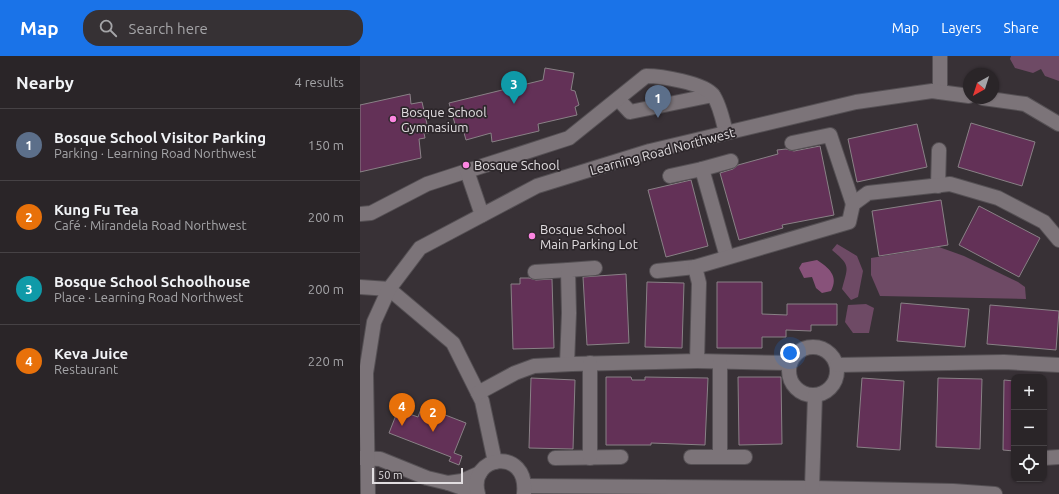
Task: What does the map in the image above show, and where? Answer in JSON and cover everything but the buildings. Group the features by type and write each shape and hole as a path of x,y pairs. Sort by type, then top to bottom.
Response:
{"street":[{"path":"940,56 940,92"},
{"path":"360,214 371,213 427,184 569,138 646,76 660,76 689,84 703,88 713,95 726,133"},
{"name":"Learning Road Northwest","path":"368,494 364,458 363,373 374,322 389,289 420,248 537,186 650,151 856,102 932,91 963,95"},
{"path":"618,99 630,112 713,95"},
{"path":"999,100 1025,104 1059,124"},
{"path":"657,270 696,267 727,256 849,222 853,204 830,135 792,143"},
{"path":"938,186 939,150"},
{"path":"670,176 732,161"},
{"path":"702,169 727,256"},
{"path":"467,171 482,215"},
{"path":"853,204 868,193 950,184 998,198 1044,222 1059,240"},
{"path":"696,267 699,283 697,361"},
{"path":"536,272 595,268"},
{"path":"567,364 569,312 568,270"},
{"path":"360,287 389,289 453,343 482,401 494,462"},
{"path":"814,347 828,352 834,358 836,365 838,372 833,385 828,390 815,395 807,394 794,386 790,379 790,364 799,351 814,347"},
{"path":"478,393 515,373 534,366 590,363 697,361 790,364"},
{"path":"720,362 720,457"},
{"path":"836,365 1004,362 1059,365"},
{"path":"590,363 590,458"},
{"path":"812,488 815,395"},
{"path":"556,458 621,457"},
{"path":"691,457 746,457"},
{"path":"1047,458 1059,457"},
{"path":"364,458 380,459 427,478 448,482 477,493 476,484 480,473 487,465 494,462 510,462 518,467 523,474 525,490 706,490 812,488 993,494"},
{"path":"448,482 462,481 480,473"}],"shaded area":[{"path":"1011,56 1059,56 1059,81 1045,76 1041,69 1033,73 1015,68 1010,59"},
{"path":"837,244 857,256 863,271 858,297 851,300 842,289 846,275 845,263 832,250"},
{"path":"939,247 964,256 1018,282 1025,287 1026,299 880,296 871,275 871,258"},
{"path":"817,260 832,273 834,281 831,291 822,293 816,288 812,277 804,278 799,268 802,263"},
{"path":"866,304 874,308 869,333 853,333 845,322 848,305"}],"place":[{"name":"Bosque School Schoolhouse","path":"514,104"},
{"name":"Bosque School Visitor Parking","path":"658,118"},
{"name":"Bosque School Gymnasium","path":"393,119"},
{"name":"Bosque School","path":"466,165"},
{"name":"Bosque School Main Parking Lot","path":"532,236"},
{"name":"Keva Juice","path":"402,426"},
{"name":"Kung Fu Tea","path":"433,432"}]}
